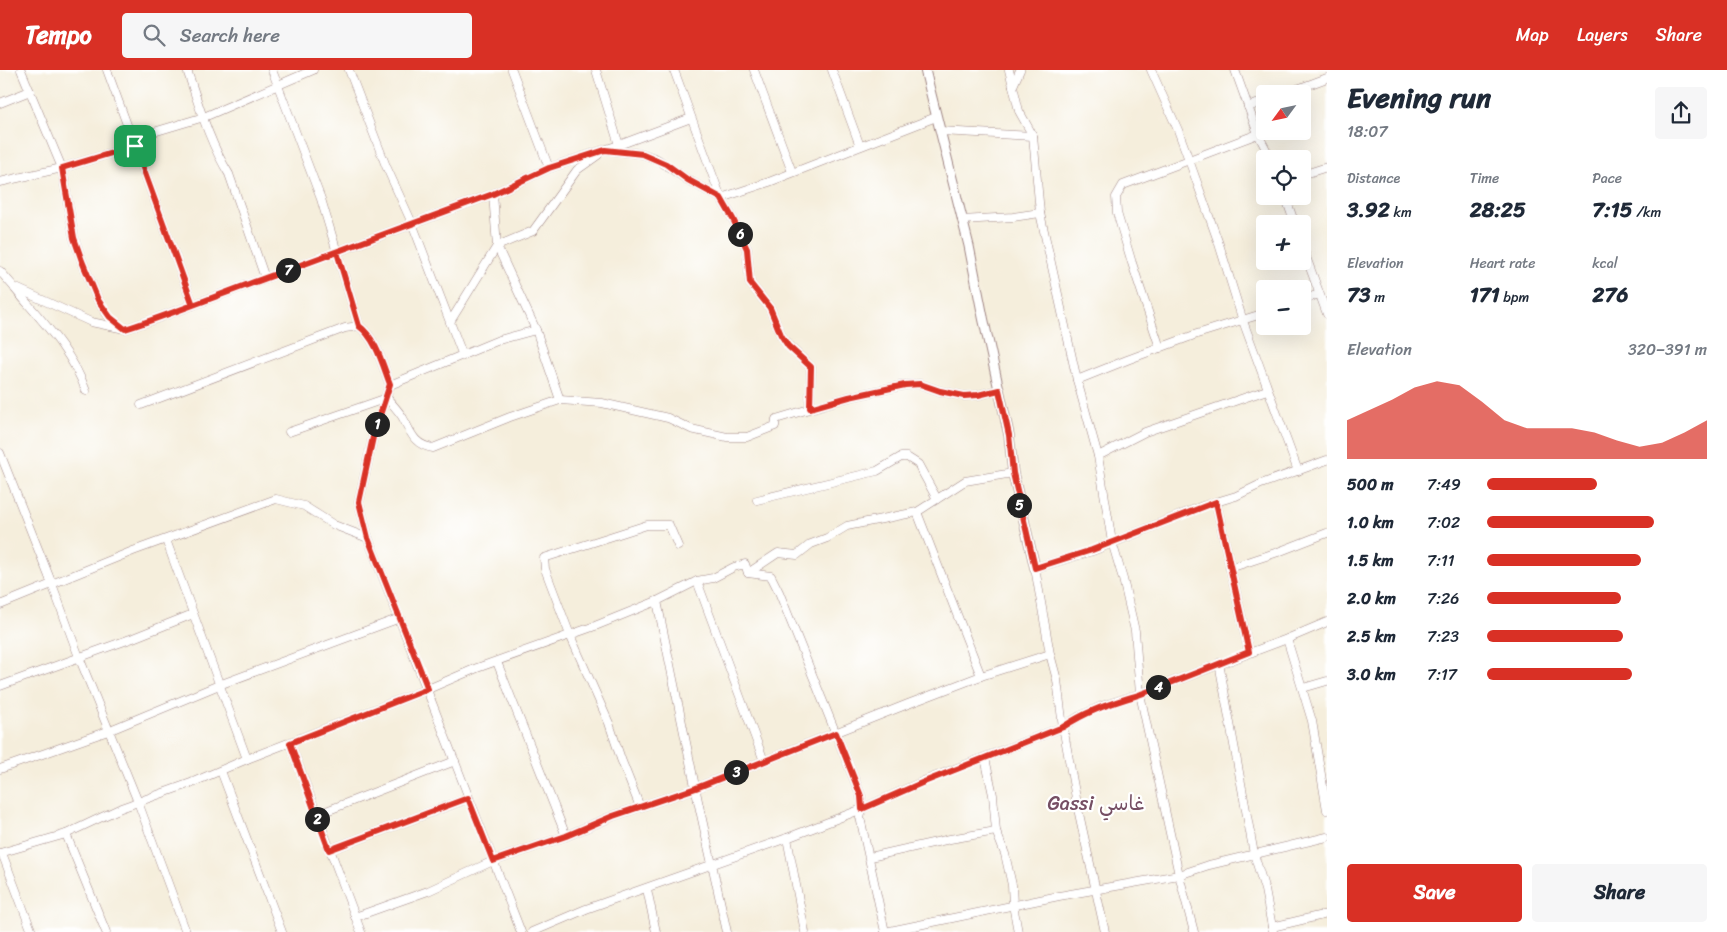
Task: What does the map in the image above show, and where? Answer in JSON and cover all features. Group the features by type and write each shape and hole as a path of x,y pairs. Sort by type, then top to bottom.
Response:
{"street":[{"path":"22,70 62,168 74,238 82,261 98,300 110,317 125,329"},
{"path":"107,70 193,305"},
{"path":"187,70 219,159 229,174 265,278"},
{"path":"272,70 321,199 359,326 365,330 370,338 390,384 373,437 359,502 368,538 521,932"},
{"path":"0,182 62,168 135,146 148,134 204,117 313,70"},
{"path":"349,70 386,166 412,223 463,356"},
{"path":"512,70 549,168"},
{"path":"596,70 619,145"},
{"path":"674,70 721,198 747,249 750,283 770,308 781,335 788,346 811,367 810,408"},
{"path":"754,70 792,172"},
{"path":"832,70 860,146"},
{"path":"924,70 969,246 1009,435 1013,473 1035,568 1050,654 1057,680 1063,727 1078,809 1105,932"},
{"path":"1010,70 1019,111 1033,136 1040,213 1078,380 1098,456 1112,542 1124,579 1135,631 1140,694 1178,874 1194,932"},
{"path":"1013,86 1020,70"},
{"path":"1151,70 1178,130 1189,160 1219,244 1243,321 1298,471"},
{"path":"1235,70 1256,129"},
{"path":"1308,85 1327,78"},
{"path":"0,103 30,91"},
{"path":"1248,107 1256,104"},
{"path":"450,322 497,246 532,231 577,170 605,150 643,154 657,160 721,198 769,182 936,117"},
{"path":"14,287 91,322 125,329 493,194 549,168 605,150 691,118"},
{"path":"940,131 1033,136"},
{"path":"1160,348 1117,213 1116,197 1123,186 1256,135"},
{"path":"1311,172 1327,166"},
{"path":"493,194 497,246 536,330 560,400"},
{"path":"962,220 1013,217 1040,213"},
{"path":"1310,270 1327,314"},
{"path":"0,271 60,343 74,364 86,392"},
{"path":"0,286 6,279"},
{"path":"1311,297 1319,294"},
{"path":"1078,380 1197,334 1256,316"},
{"path":"141,405 345,328 359,326"},
{"path":"390,384 499,340 536,330"},
{"path":"387,398 402,416 416,440 422,446 433,448 510,417 560,400 602,403 668,418 691,429 727,437 747,437 775,426 776,419 849,397 905,385 920,384 964,396 999,390"},
{"path":"1098,456 1145,432 1268,390"},
{"path":"289,432 387,398"},
{"path":"0,453 108,731 138,802 186,932"},
{"path":"757,500 877,471 901,457 907,457 918,464 937,499"},
{"path":"1035,568 1092,550 1236,496 1260,484 1327,460"},
{"path":"748,573 778,553 797,555 811,544 827,538 847,526 917,512 965,481 1013,473"},
{"path":"0,605 276,499 304,506 334,525 368,538"},
{"path":"1216,502 1249,652"},
{"path":"917,512 981,676"},
{"path":"640,807 606,716 570,635 546,569 544,558 647,526 669,525 678,546"},
{"path":"1230,568 1327,533"},
{"path":"166,540 248,759"},
{"path":"32,932 1,853 66,834 138,802 221,771 477,668 570,635 657,601 697,581 713,578 734,567 745,564 748,573"},
{"path":"748,573 771,576 797,634 861,796 862,809 860,816 885,932 1013,905 1178,874 1327,837"},
{"path":"697,581 764,761"},
{"path":"657,601 727,932"},
{"path":"0,686 134,638 193,614"},
{"path":"0,769 108,731 219,685 400,618"},
{"path":"532,932 586,909 647,889 862,809 883,798 1063,727 1080,716 1102,706 1140,694 1327,622"},
{"path":"1287,639 1323,761 1327,810"},
{"path":"355,917 428,890 493,861 696,788 981,676 1050,654"},
{"path":"497,662 566,836"},
{"path":"1219,663 1254,854 1265,890 1272,929 1327,914"},
{"path":"1303,688 1327,681"},
{"path":"290,743 361,932"},
{"path":"985,758 993,795 996,831 1012,886 1018,932"},
{"path":"316,815 455,761"},
{"path":"221,771 282,932"},
{"path":"329,850 468,798"},
{"path":"870,857 996,831"},
{"path":"66,834 106,932"},
{"path":"787,838 805,932"},
{"path":"647,889 656,932"}],"district":[{"name":"Gassi غاسي","path":"1096,803"}],"route":[{"path":"135,146 62,168 74,238 82,261 98,300 110,317 125,329 193,305 493,194 549,168 605,150 643,154 666,164 675,172 721,198 747,249 750,283 753,289 770,308 781,335 788,346 811,367 810,408 849,397 905,385 920,384 964,396 999,390 1009,435 1013,473 1035,568 1092,550 1216,502 1220,529 1249,652 1140,694 1102,706 1080,716 1063,727 883,798 862,809 861,796 836,733 696,788 613,816 566,836 493,861 468,798 329,850 290,743 428,689 368,538 359,502 373,437 390,384 370,338 365,330 359,326 337,252 193,305 135,146"}]}
